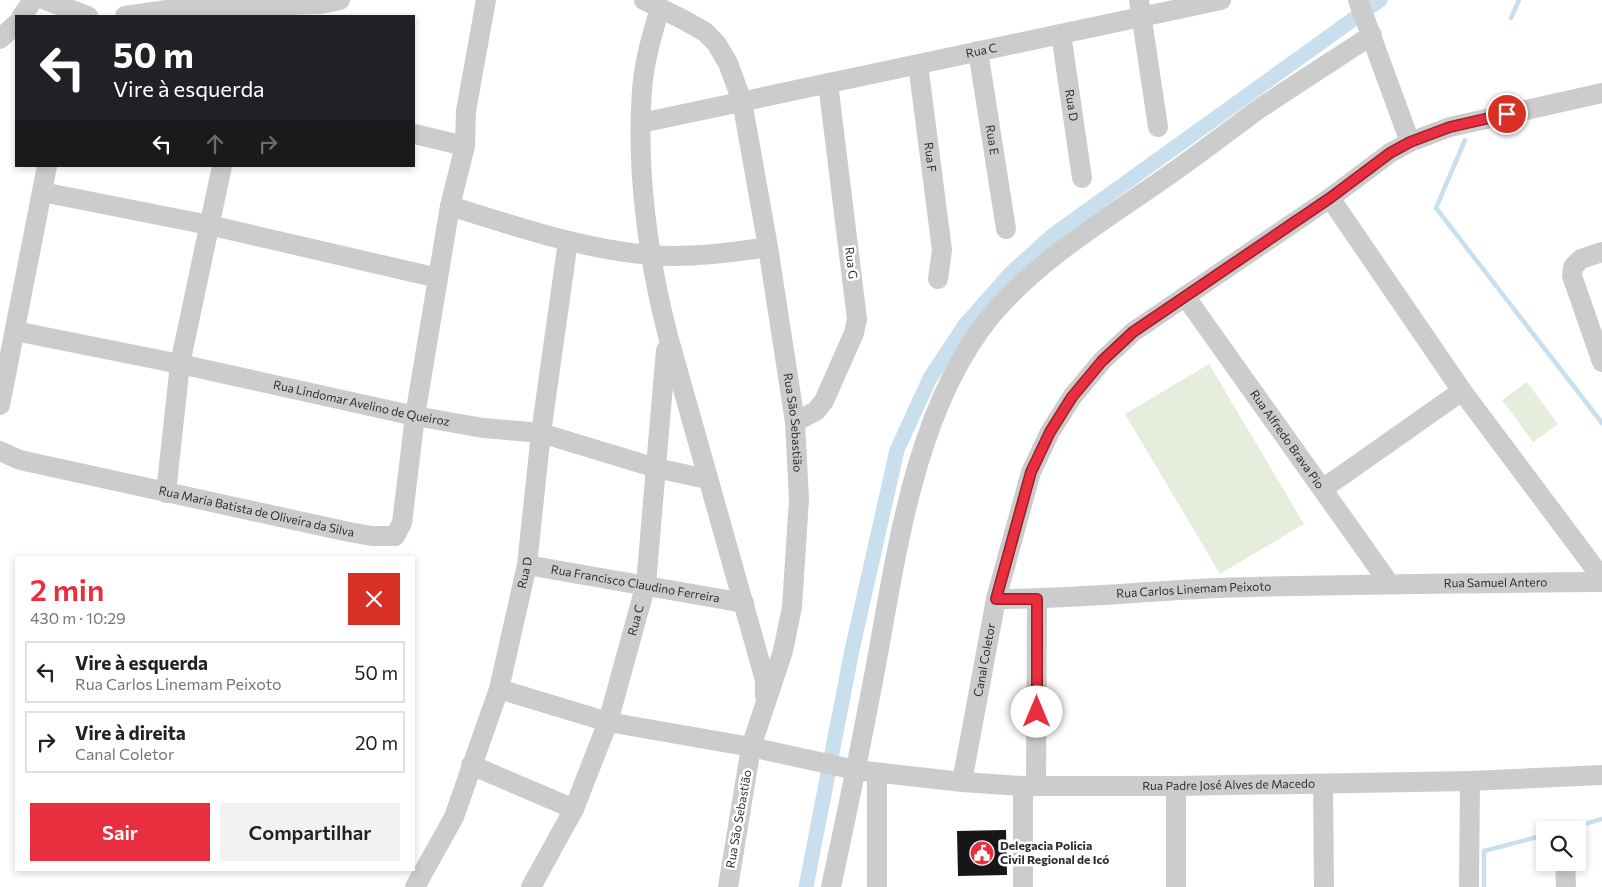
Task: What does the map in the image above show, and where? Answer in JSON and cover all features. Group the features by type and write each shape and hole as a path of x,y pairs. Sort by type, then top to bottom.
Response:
{"street":[{"path":"23,15 34,0"},
{"path":"415,416 450,206 465,146 466,111 482,34 486,0"},
{"name":"Rua C","path":"641,123 1061,34 1141,8 1221,0"},
{"path":"1358,0 1410,142"},
{"path":"132,15 223,4 327,1"},
{"path":"652,4 642,89 641,123 642,170 654,283 707,479 765,680 766,703"},
{"name":"Rua São Sebastião","path":"652,4 705,32 716,44 728,63 742,101 768,247 795,422 799,499 792,607 783,651 751,747 728,887"},
{"path":"52,7 84,15"},
{"path":"1141,8 1158,127"},
{"path":"0,39 15,25"},
{"path":"831,887 850,768 906,515 923,451 958,368 986,324 1022,284 1102,222 1370,30"},
{"name":"Rua D","path":"1061,34 1082,178"},
{"name":"Rua E","path":"978,51 1006,229"},
{"name":"Rua F","path":"918,64 942,250 938,279"},
{"name":"Rua G","path":"795,422 816,411 824,402 854,333 857,319 828,83"},
{"name":"Canal Coletor","path":"962,782 996,599 1031,472 1050,432 1072,397 1102,361 1133,332 1330,198 1390,153 1410,142 1450,127 1602,93"},
{"path":"415,134 465,146"},
{"path":"0,405 47,167"},
{"path":"166,494 180,364 222,167"},
{"path":"42,192 209,225 438,278"},
{"path":"1330,198 1462,391 1602,578"},
{"path":"450,206 568,241 650,255 718,255 768,247"},
{"name":"Rua D","path":"415,887 454,817 471,765 500,689 527,565 541,433 568,241"},
{"path":"1602,252 1582,260 1573,267 1572,276 1602,362"},
{"name":"Rua Alfredo Brava Pio","path":"1185,296 1324,488 1390,583"},
{"name":"Rua Lindomar Avelino de Queiroz","path":"15,331 180,364 415,416 483,428 541,433 656,468 707,479"},
{"name":"Rua C","path":"531,887 574,809 608,722 646,584 668,336"},
{"path":"1324,488 1462,391"},
{"name":"Rua Maria Batista de Oliveira da Silva","path":"0,451 20,460 166,494 349,532 372,536 396,536 402,523 415,416"},
{"name":"Rua Francisco Claudino Ferreira","path":"527,565 646,584 744,603"},
{"name":"Rua Samuel Antero","path":"1390,583 1602,582"},
{"name":"Rua Carlos Linemam Peixoto","path":"996,599 1037,599 1217,589 1390,583"},
{"path":"1023,887 1030,786 1037,599"},
{"name":"Rua Padre José Alves de Macedo","path":"500,689 608,722 751,747 877,773 962,782 1030,786 1176,786 1470,782 1602,776"},
{"path":"471,765 574,809"},
{"path":"877,773 878,887"},
{"path":"1470,782 1470,887"},
{"path":"1323,784 1324,887"},
{"path":"1176,786 1176,887"},
{"path":"1567,871 1570,887"}],"green space":[{"path":"1209,364 1304,524 1220,574 1125,414"},
{"path":"1527,382 1558,424 1533,442 1502,400"}],"building":[{"name":"Delegacia Policia Civil Regional de Icó","path":"1006,830 1007,875 958,876 957,831"}],"waterway":[{"path":"806,887 852,650 897,450 930,378 965,325 1010,274 1053,235 1380,0"},
{"path":"1511,18 1519,0"},
{"path":"1465,140 1436,208 1602,423"},
{"path":"1586,824 1602,819"},
{"path":"1484,887 1484,851 1536,837"}],"place":[{"name":"Delegacia Policia Civil Regional de Icó","path":"982,853"}],"route":[{"path":"1037,712 1037,599 996,599 1031,472 1050,432 1072,397 1102,361 1133,332 1330,198 1390,153 1410,142 1450,127 1507,114"}]}
